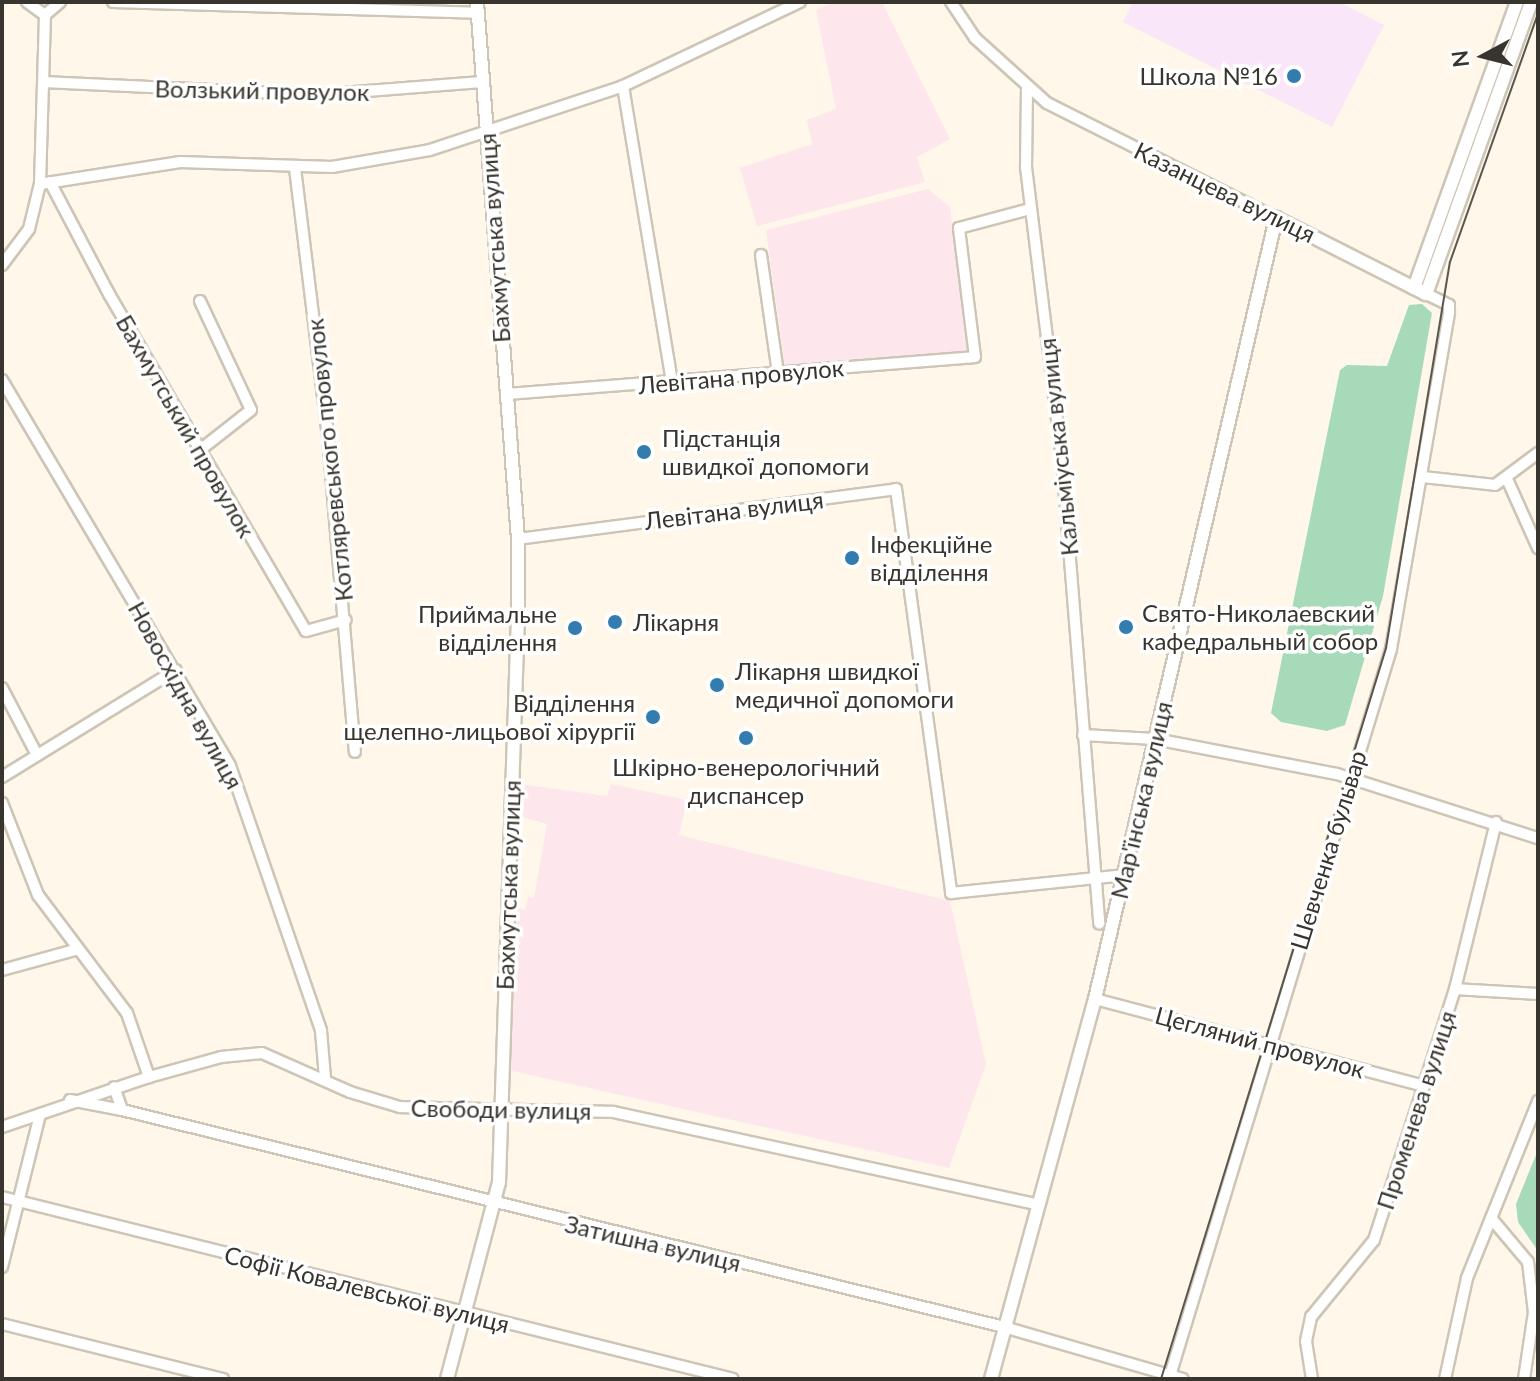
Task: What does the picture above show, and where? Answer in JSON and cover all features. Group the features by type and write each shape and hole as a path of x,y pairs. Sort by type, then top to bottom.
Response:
{"street":[{"path":"27,2 45,15"},
{"path":"2,265 29,229 45,183 45,15 60,2"},
{"path":"113,2 477,8"},
{"path":"45,183 180,162 295,168 363,164 486,135 623,86 800,2"},
{"path":"951,2 968,31 1027,87"},
{"path":"1420,291 1517,2"},
{"path":"1420,291 1531,2"},
{"name":"Бахмутська вулиця","path":"447,1379 496,1206 518,539 477,8"},
{"name":"Волзький провулок","path":"43,82 316,95 481,82"},
{"path":"623,86 672,382"},
{"name":"Кальміуська вулиця","path":"1027,87 1030,209 1062,460 1099,924"},
{"name":"Казанцева вулиця","path":"1027,87 1047,103 1420,291"},
{"name":"Котляревського провулок","path":"295,168 346,620 355,752"},
{"name":"Бахмутський провулок","path":"45,183 306,631 346,620"},
{"name":"Левітана провулок","path":"506,394 975,357 959,228 1030,209"},
{"name":"Мар'їнська вулиця","path":"991,1379 1095,999 1276,218"},
{"path":"761,255 778,373"},
{"name":"Шевченка бульвар","path":"1170,1377 1391,649 1449,312 1449,305 1420,291"},
{"path":"200,301 251,410 200,450"},
{"name":"Новосхідна вулиця","path":"2,380 176,670 240,792 321,1031 325,1078"},
{"path":"1423,477 1495,485 1538,453"},
{"path":"1507,479 1538,548"},
{"name":"Левітана вулиця","path":"518,539 896,489 951,893 1095,875 1125,875"},
{"path":"2,777 176,670"},
{"path":"2,688 37,755"},
{"path":"1083,735 1155,739 1350,777 1538,838"},
{"path":"2,803 26,870 75,950 127,1013 149,1077"},
{"name":"Променева вулиця","path":"1312,1379 1306,1341 1311,1317 1374,1240 1455,989 1496,822"},
{"path":"2,970 75,950"},
{"path":"1455,989 1538,994"},
{"name":"Цегляний провулок","path":"1095,999 1424,1086"},
{"name":"Свободи вулиця","path":"114,1087 221,1057 262,1053 400,1107 501,1105 613,1112 1038,1205"},
{"path":"2,1127 40,1115 70,1100 114,1087 122,1110"},
{"name":"Затишна вулиця","path":"70,1100 122,1110 496,1206 1004,1327 1183,1379"},
{"path":"1445,1379 1467,1278 1538,1101"},
{"path":"2,1267 40,1115"},
{"name":"Софії Ковалевської вулиця","path":"2,1197 733,1379"},
{"path":"1491,1218 1533,1265 1534,1312 1524,1379"},
{"path":"2,1324 223,1379"}],"shaded area":[{"path":"834,2 882,2 950,139 917,157 925,182 757,226 740,168 812,144 807,120 836,109 816,10"},
{"name":"Школа №16","path":"1133,2 1339,2 1384,25 1332,127 1123,22"},
{"path":"928,189 950,207 967,351 785,368 766,230"},
{"path":"520,784 607,796 611,784 687,800 679,835 950,901 986,1064 949,1168 508,1070 515,907 525,910 528,897 534,898 547,824 519,816"}],"green space":[{"path":"1422,304 1432,313 1383,596 1345,725 1327,731 1281,722 1271,713 1340,370 1347,365 1387,366 1409,305"},
{"path":"1538,1150 1538,1251 1518,1222 1516,1204"}],"tram line":[{"path":"1161,1379 1386,648 1450,262 1538,14"}],"place":[{"name":"Школа №16","path":"1294,76"},
{"name":"Підстанція швидкої допомоги","path":"644,452"},
{"name":"Інфекційне відділення","path":"852,558"},
{"name":"Лікарня","path":"615,622"},
{"name":"Свято-Николаевский кафедральный собор","path":"1126,627"},
{"name":"Приймальне відділення","path":"575,628"},
{"name":"Лікарня швидкої медичної допомоги","path":"717,685"},
{"name":"Відділення щелепно-лицьової хірургії","path":"653,717"},
{"name":"Шкірно-венерологічний диспансер","path":"746,738"}]}
